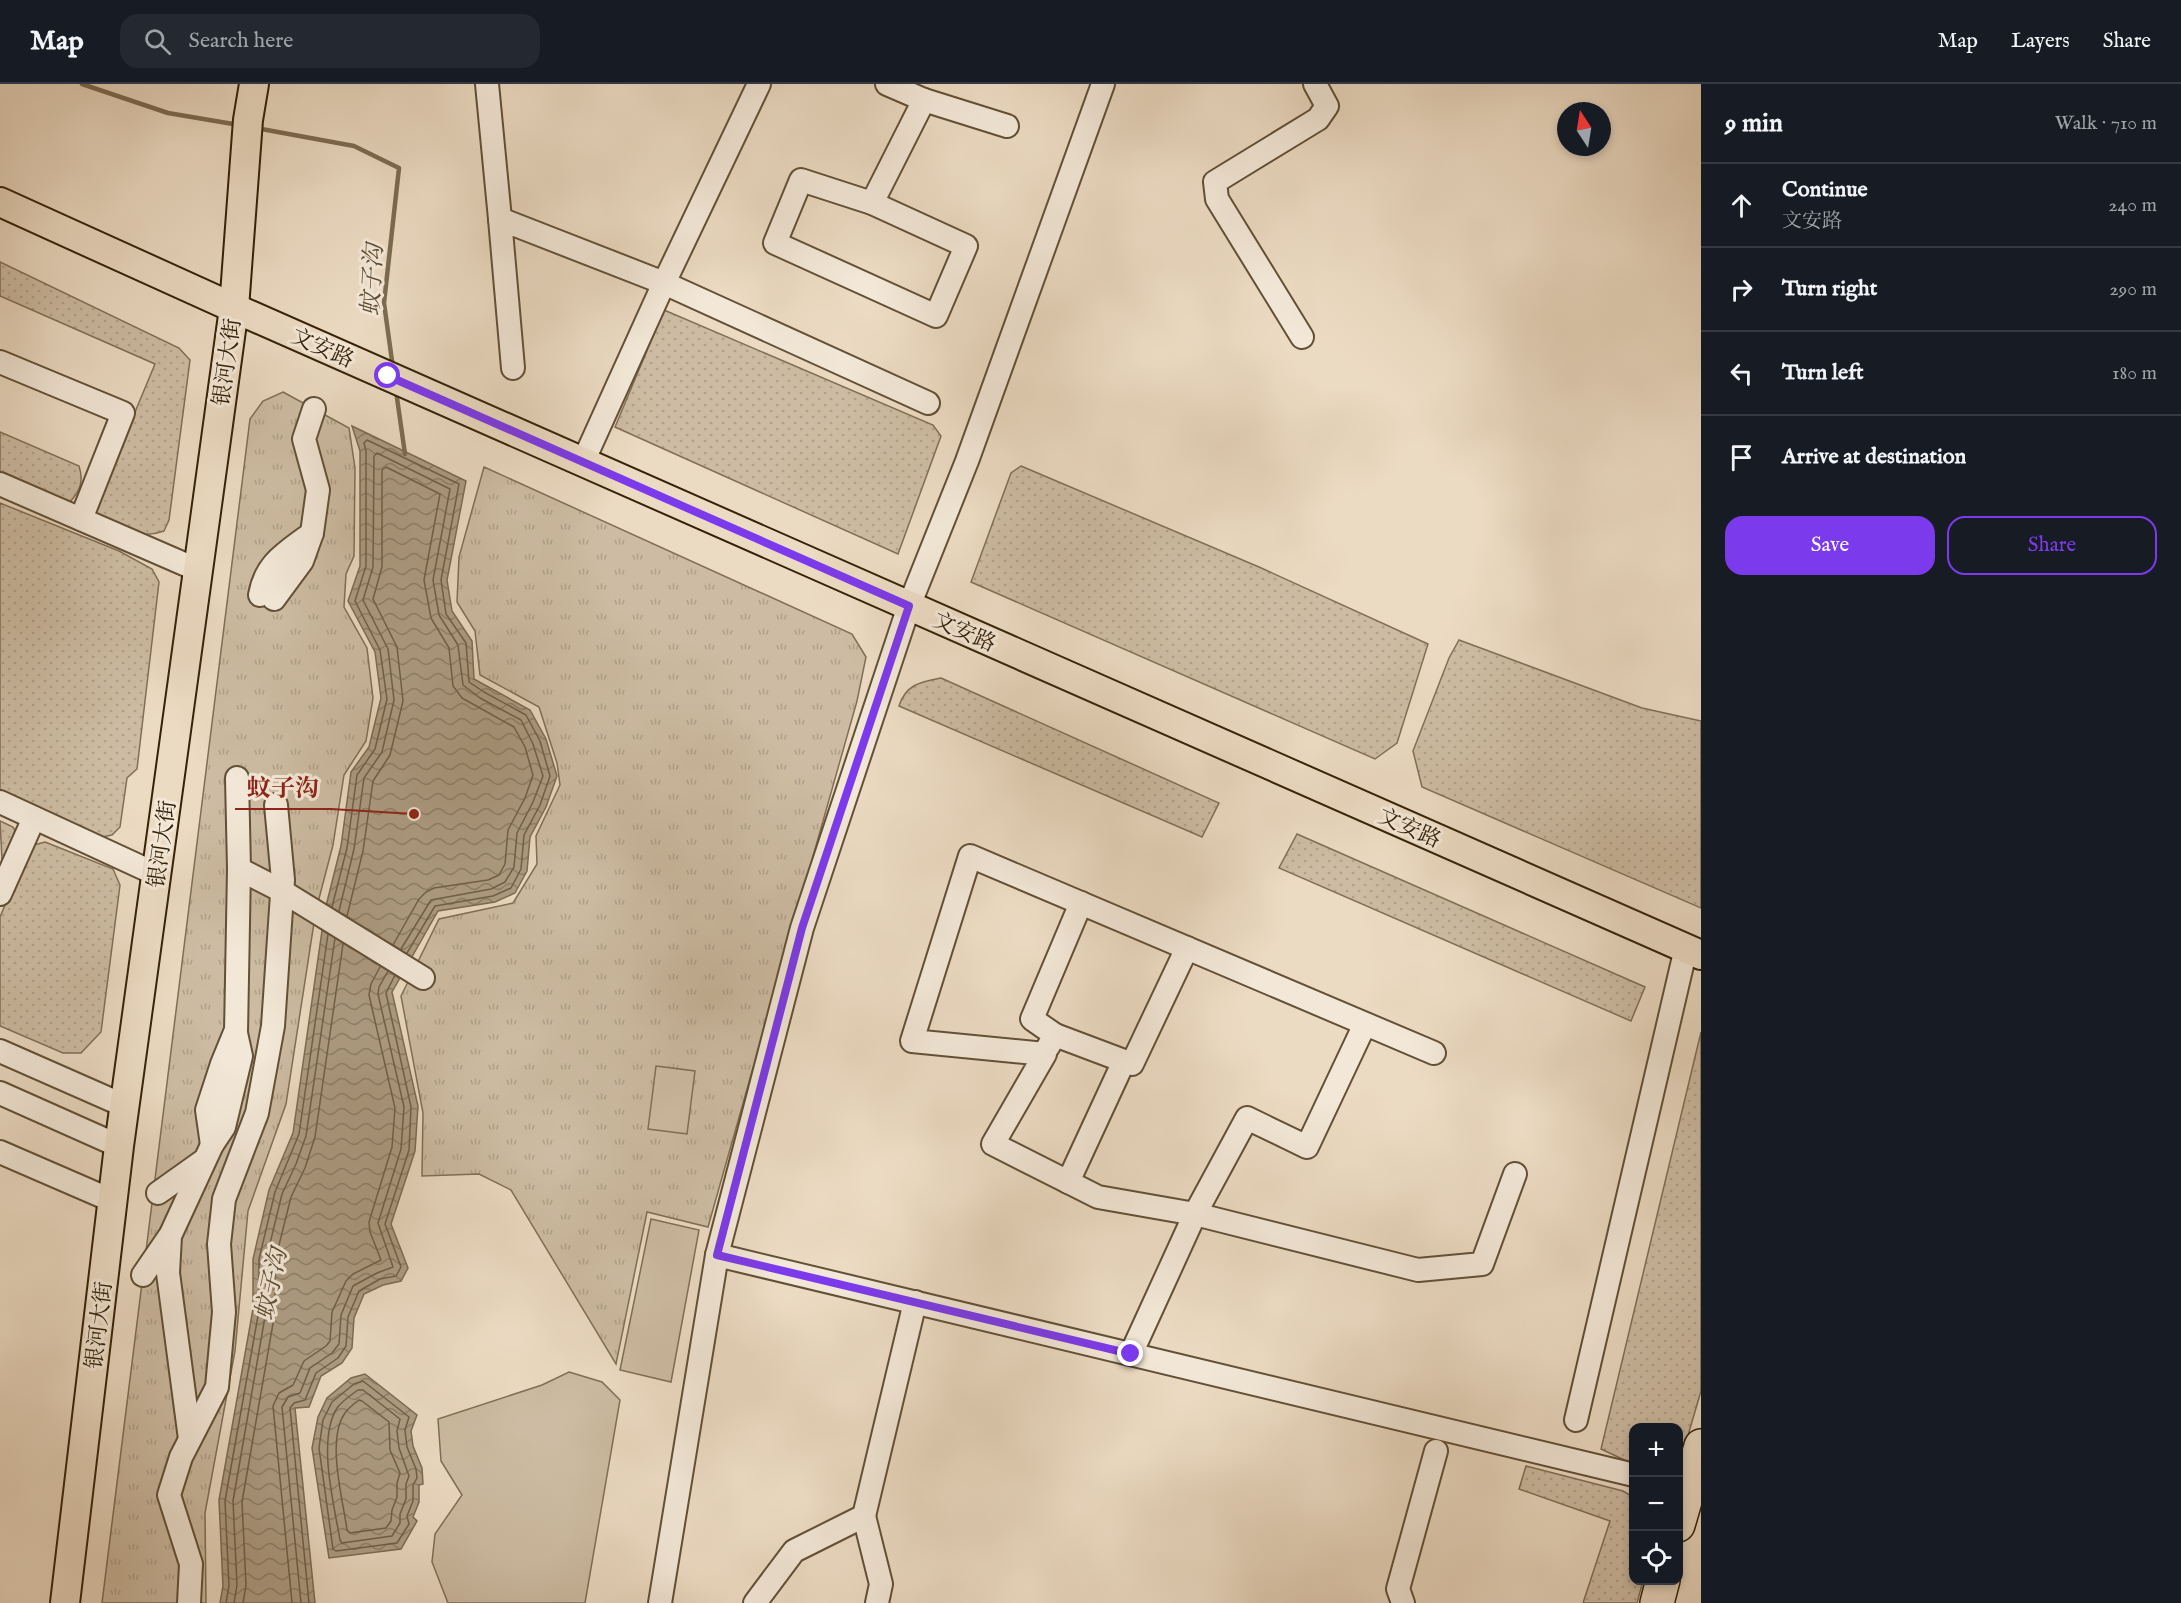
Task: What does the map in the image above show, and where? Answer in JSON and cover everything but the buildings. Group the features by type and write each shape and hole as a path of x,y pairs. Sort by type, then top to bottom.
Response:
{"highway":[{"path":"1684,1487 1701,1446"},
{"path":"1657,1603 1662,1585"}],"main road":[{"name":"银河大街","path":"64,1603 119,1146 234,308 247,127 254,84"},
{"name":"文安路","path":"0,202 394,379 1693,952"}],"street":[{"path":"487,84 513,368"},
{"path":"583,462 759,84"},
{"path":"887,84 924,100 1007,126"},
{"path":"660,1603 717,1255 802,928 909,606 967,461 1103,84"},
{"path":"1302,337 1217,199 1215,182 1318,119 1327,106 1316,84"},
{"path":"872,203 924,100"},
{"path":"801,180 872,203 966,246 936,316 775,243 801,180"},
{"path":"500,219 664,284 928,403"},
{"path":"0,362 123,413 81,519"},
{"path":"267,597 263,578 281,557 312,533 318,490 304,440 314,409"},
{"path":"0,484 198,570"},
{"path":"143,1275 170,1236 208,1153 225,1127 241,1056 236,1029 239,869 237,778"},
{"path":"0,802 156,874"},
{"path":"189,1603 191,1564 169,1495 181,1457 217,1388 224,1312 219,1244 224,1199 257,1113 271,1037 283,880 276,805"},
{"path":"0,894 34,818"},
{"path":"1187,948 1132,1064 1050,1044 912,1041 970,856 1187,948 1365,1024 1434,1053"},
{"path":"239,869 282,891 423,978"},
{"path":"1050,1044 1032,1019 1081,903"},
{"path":"1576,1420 1693,952"},
{"path":"1131,1354 1195,1214 1247,1118 1308,1147 1365,1024"},
{"path":"1050,1044 993,1144 1098,1197 1195,1214 1418,1270 1482,1264 1515,1174"},
{"path":"0,1051 125,1106"},
{"path":"1068,1182 1124,1061"},
{"path":"0,1093 119,1146"},
{"path":"0,1152 113,1201"},
{"path":"158,1192 208,1153"},
{"path":"170,1236 168,1273 190,1439"},
{"path":"717,1255 1629,1474"},
{"path":"877,1603 881,1584 864,1516 915,1302"},
{"path":"1403,1603 1398,1589 1436,1451"},
{"path":"755,1603 794,1551 864,1516"}],"green space":[{"path":"0,262 179,348 190,360 169,520 164,531 145,534 129,531 96,513 103,489 155,364 0,296"},
{"path":"664,310 933,425 941,436 898,554 615,427"},
{"path":"283,392 349,428 355,468 354,556 346,574 344,607 367,648 373,698 366,741 344,775 333,845 316,910 286,1104 248,1211 235,1351 205,1513 206,1603 102,1603 250,419 263,401"},
{"path":"0,432 79,466 80,486 69,503 0,475"},
{"path":"1021,466 1259,567 1428,644 1397,743 1375,759 971,582 1011,473"},
{"path":"484,467 852,634 866,657 857,701 708,1227 647,1212 616,1364 511,1190 479,1174 422,1176 423,1113 401,996 439,919 513,903 537,864 536,836 560,785 557,763 539,707 480,675 475,631 457,602 459,557"},
{"path":"0,503 119,551 152,569 159,582 137,769 127,778 120,827 112,835 102,837 0,794"},
{"path":"1459,640 1642,708 1701,721 1701,908 1422,787 1413,751 1449,658"},
{"path":"941,678 1219,803 1202,837 899,706 906,693 915,685"},
{"path":"0,821 13,827 18,835 8,858 2,860"},
{"path":"1297,834 1645,987 1631,1021 1279,868"},
{"path":"45,842 113,869 120,885 101,1032 81,1053 63,1053 0,1026 0,917 20,869 34,845"},
{"path":"1701,1032 1701,1391 1683,1452 1683,1423 1629,1423 1629,1462 1601,1449"},
{"path":"656,1066 695,1071 687,1134 648,1129"},
{"path":"651,1219 699,1230 671,1382 620,1370"},
{"path":"569,1372 602,1382 620,1400 585,1603 448,1603 432,1562 435,1534 462,1495 441,1461 438,1419 542,1385"},
{"path":"1526,1466 1623,1491 1629,1495 1629,1585 1642,1585 1637,1603 1583,1603 1610,1521 1519,1489"}],"water":[{"path":"352,426 466,481 447,580 452,611 472,641 474,679 530,710 546,739 557,776 546,807 530,837 527,871 515,893 495,902 438,911 392,992 418,1106 415,1151 391,1224 408,1268 401,1281 383,1285 364,1294 354,1318 352,1348 342,1363 321,1376 309,1407 295,1408 315,1603 220,1603 223,1586 219,1500 253,1309 253,1259 269,1190 293,1133 325,910 341,846 351,772 369,747 381,698 375,652 348,601 360,566 360,451"},
{"path":"365,1374 417,1415 411,1431 413,1446 422,1468 423,1484 419,1485 419,1502 413,1517 417,1521 401,1549 329,1558 312,1448 318,1417 327,1398 351,1378"}],"waterway":[{"name":"蚊子沟","path":"82,84 168,113 239,125"},
{"name":"蚊子沟","path":"256,128 354,146 399,168 384,303 393,368"},
{"name":"蚊子沟","path":"396,391 405,454"}],"place":[{"name":"蚊子沟","path":"414,814"}],"route":[{"path":"388,376 909,606 802,928 717,1255 1131,1354"}]}
